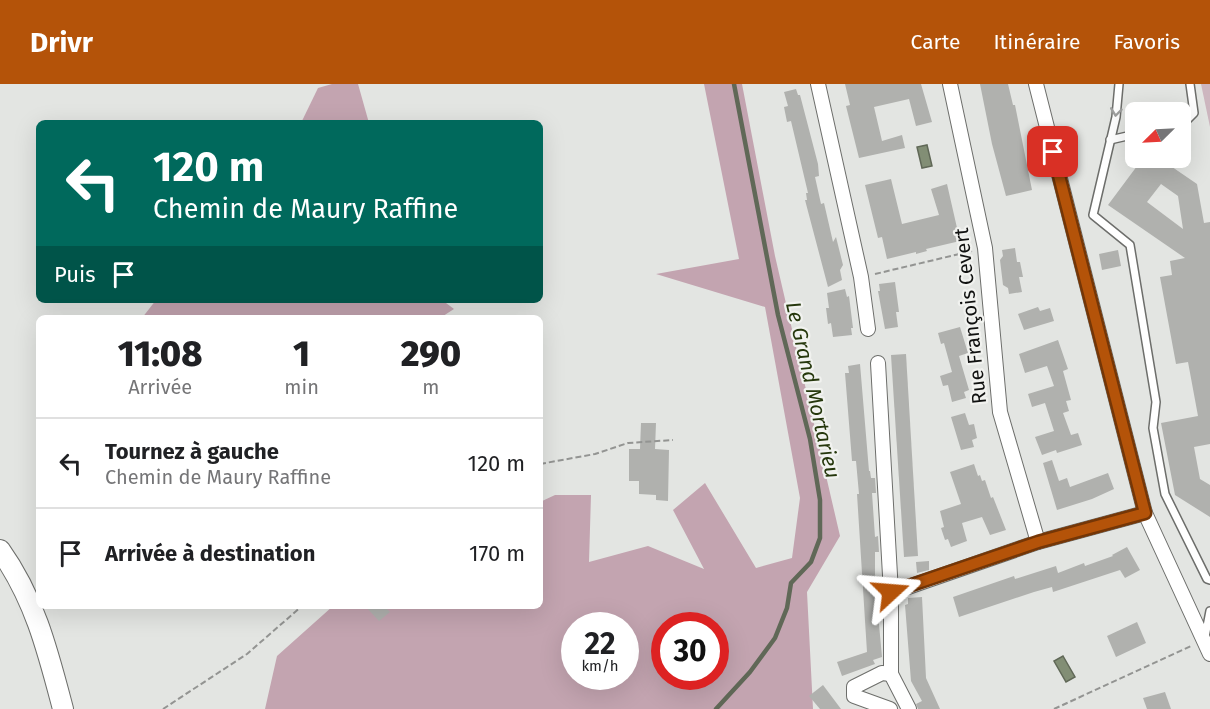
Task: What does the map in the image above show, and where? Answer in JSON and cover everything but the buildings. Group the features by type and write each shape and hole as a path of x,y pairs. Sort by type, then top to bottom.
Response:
{"main road":[{"path":"0,550 24,590 42,631 63,709"}],"street":[{"path":"818,84 861,277 868,329"},
{"name":"Rue François Cevert","path":"950,84 985,248 1000,412 1038,542"},
{"path":"1036,84 1145,513 1210,654"},
{"path":"878,363 891,592 891,674 906,707"},
{"path":"891,592 1038,542 1145,513"},
{"path":"890,709 854,696 854,687 882,673 891,674"}],"lane":[{"path":"1119,84 1116,117 1093,215 1130,245 1156,402 1153,428 1165,495 1207,579 1210,580"},
{"path":"1190,84 1194,113 1191,116"},
{"path":"1110,140 1125,137"},
{"path":"1205,640 1210,611"}],"path":[{"path":"861,277 985,248"},
{"path":"543,463 595,454 628,443 673,440"},
{"path":"164,709 247,654 299,609"},
{"path":"1054,709 1205,640"}],"shaded area":[{"path":"332,84 358,84 368,120 302,120 318,88"},
{"path":"704,84 742,84 775,256 840,536 807,592 813,709 265,709 277,656 330,609 543,609 543,501 555,495 591,495 589,562 648,546 704,569 673,510 705,483 756,568 792,558 800,498 765,307 656,274 739,259"},
{"path":"1201,84 1210,84 1210,127"},
{"path":"927,145 932,166 922,168 917,147"},
{"path":"154,303 446,303 454,309 445,315 144,315"},
{"path":"1063,656 1075,677 1066,682 1054,661"}],"waterway":[{"name":"Le Grand Mortarieu","path":"716,709 750,672 775,638 787,608 791,583 811,562 820,538 820,500 810,439 778,315 734,84"}],"route":[{"path":"891,592 1038,542 1145,513 1053,152"}]}
